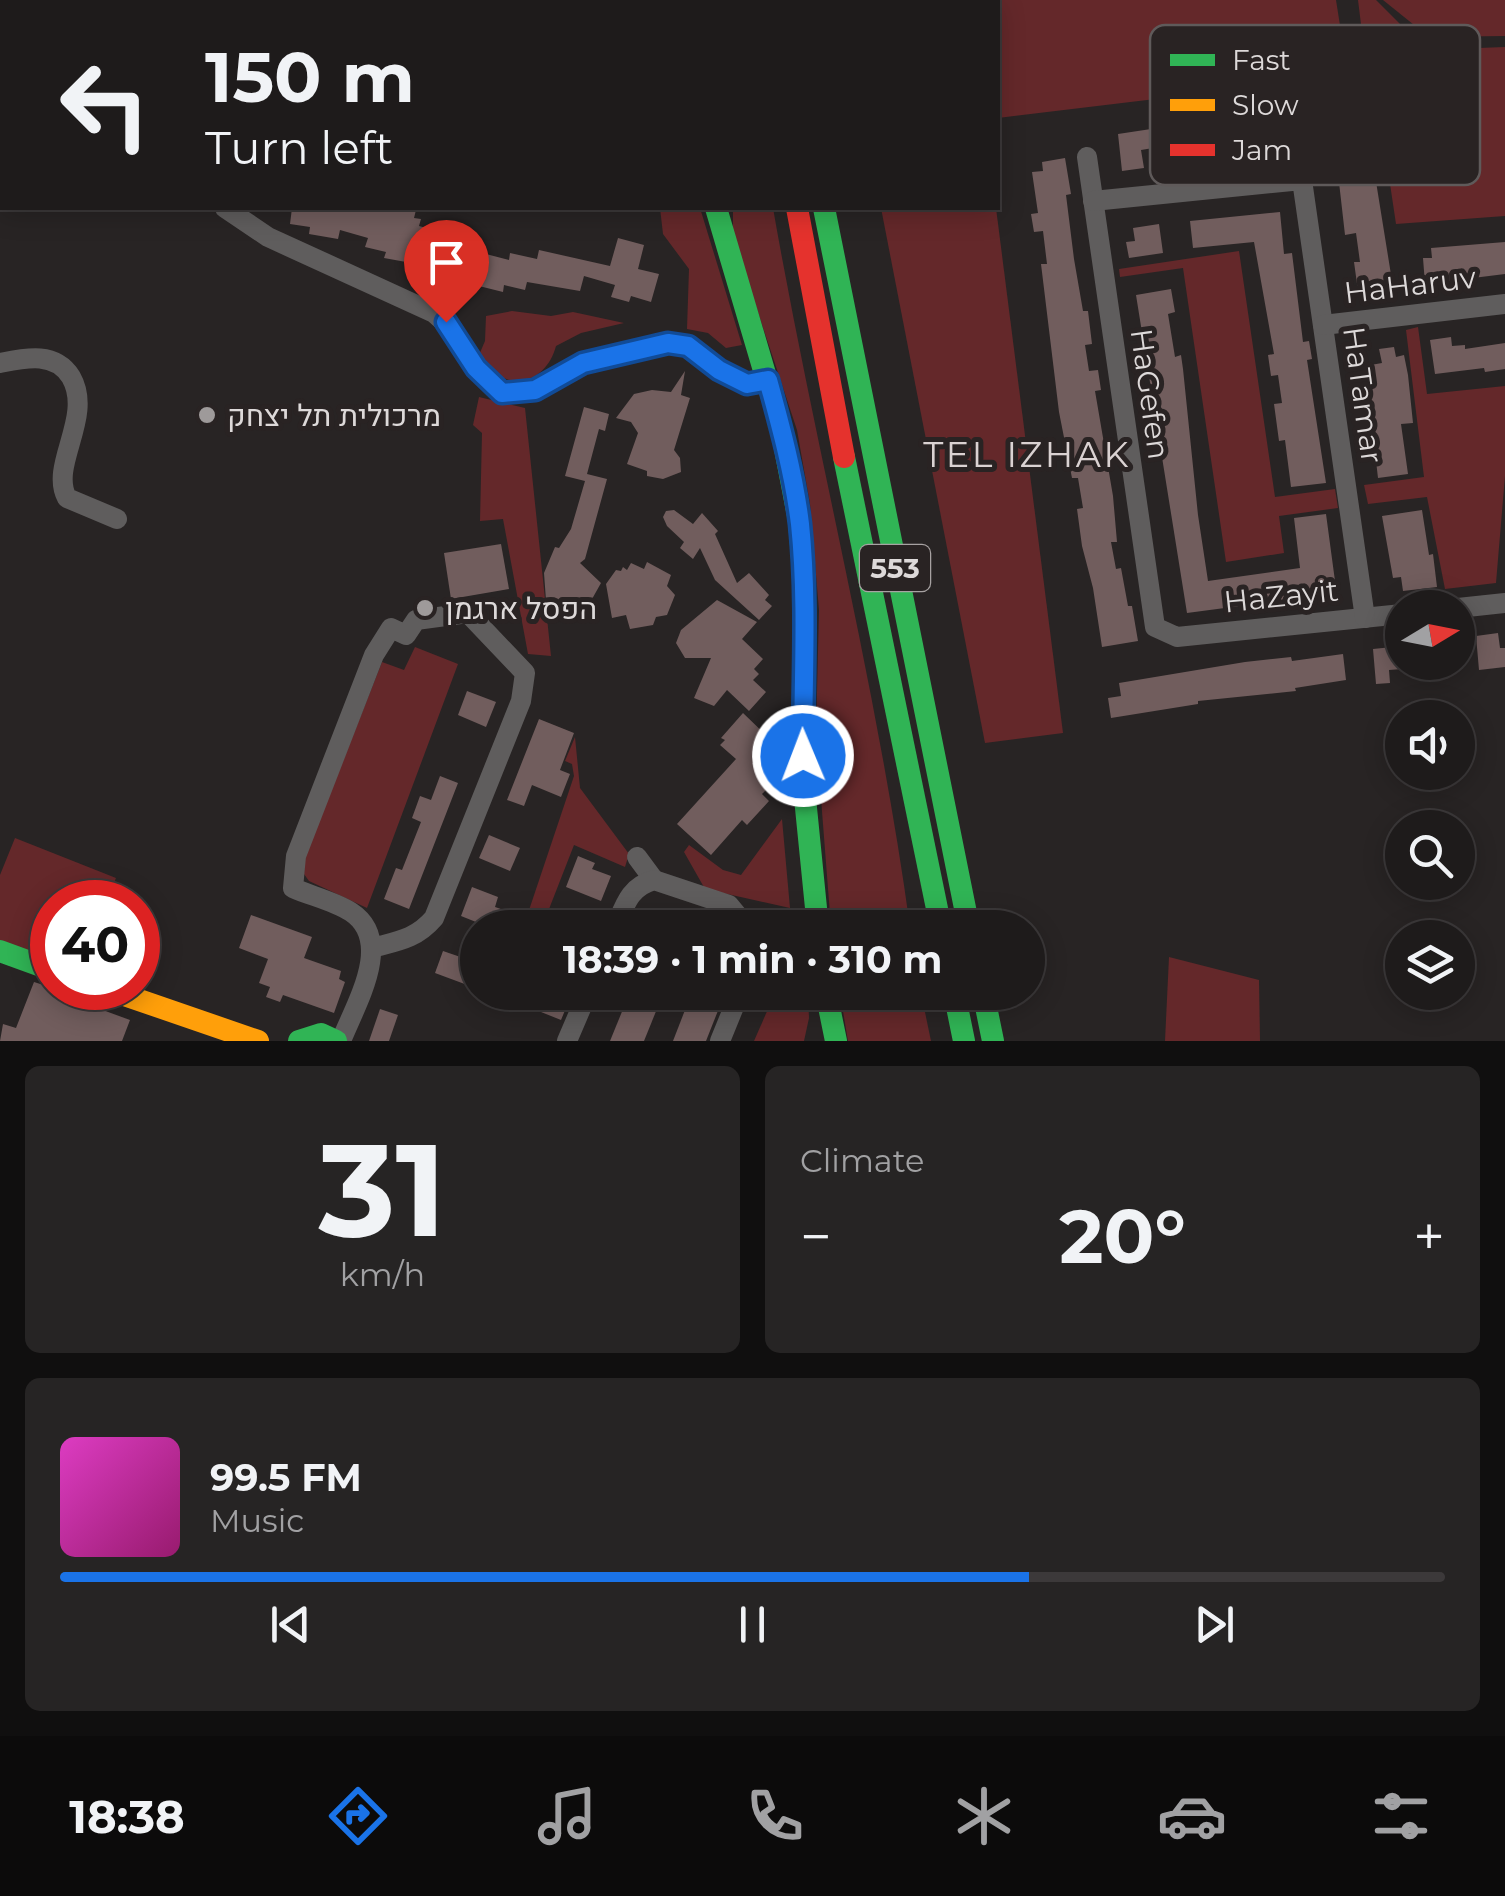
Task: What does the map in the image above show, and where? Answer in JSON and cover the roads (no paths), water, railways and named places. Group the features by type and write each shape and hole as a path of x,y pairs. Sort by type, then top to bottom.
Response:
{"main road":[{"path":"717,210 768,380 800,521 804,583 804,784 816,910"},
{"name":"553","path":"797,210 830,391 936,910"},
{"name":"553","path":"824,210 965,910"},
{"path":"0,951 30,962"},
{"path":"160,1008 253,1040"},
{"path":"819,1041 824,1010"},
{"path":"829,1010 836,1041"},
{"path":"958,1010 964,1041"},
{"path":"987,1010 993,1041"},
{"path":"300,1041 321,1034 339,1041"}],"street":[{"name":"HaGefen","path":"1087,157 1151,618 1155,627 1166,633"},
{"name":"HaTamar","path":"1093,201 1252,185"},
{"name":"HaTamar","path":"1303,185 1364,618"},
{"path":"228,210 268,238 434,313 446,322 486,380 502,393 535,390 583,363 668,343 688,346 719,370 747,384 768,380"},
{"name":"HaHaruv","path":"1322,325 1505,304"},
{"path":"0,363 45,358 68,372 75,385 77,418 62,481 64,492 67,498 117,520"},
{"path":"1475,606 1505,603"},
{"path":"339,1041 368,971 372,948 364,925 348,909 292,888 296,856 374,655 391,628 406,635 416,620 468,613 525,674 522,701 434,918 404,941 372,948"},
{"name":"HaZayit","path":"1166,633 1186,636 1385,616"},
{"path":"637,857 654,880"},
{"path":"622,910 630,892 654,880 729,905 733,910"},
{"path":"567,1041 580,1010"},
{"path":"720,1041 733,1010"}],"place":[{"name":"מרכולית תל יצחק","path":"207,415"},
{"name":"הפסל ארגמן","path":"425,608"}],"district":[{"name":"TEL IZHAK","path":"1027,454"}]}
